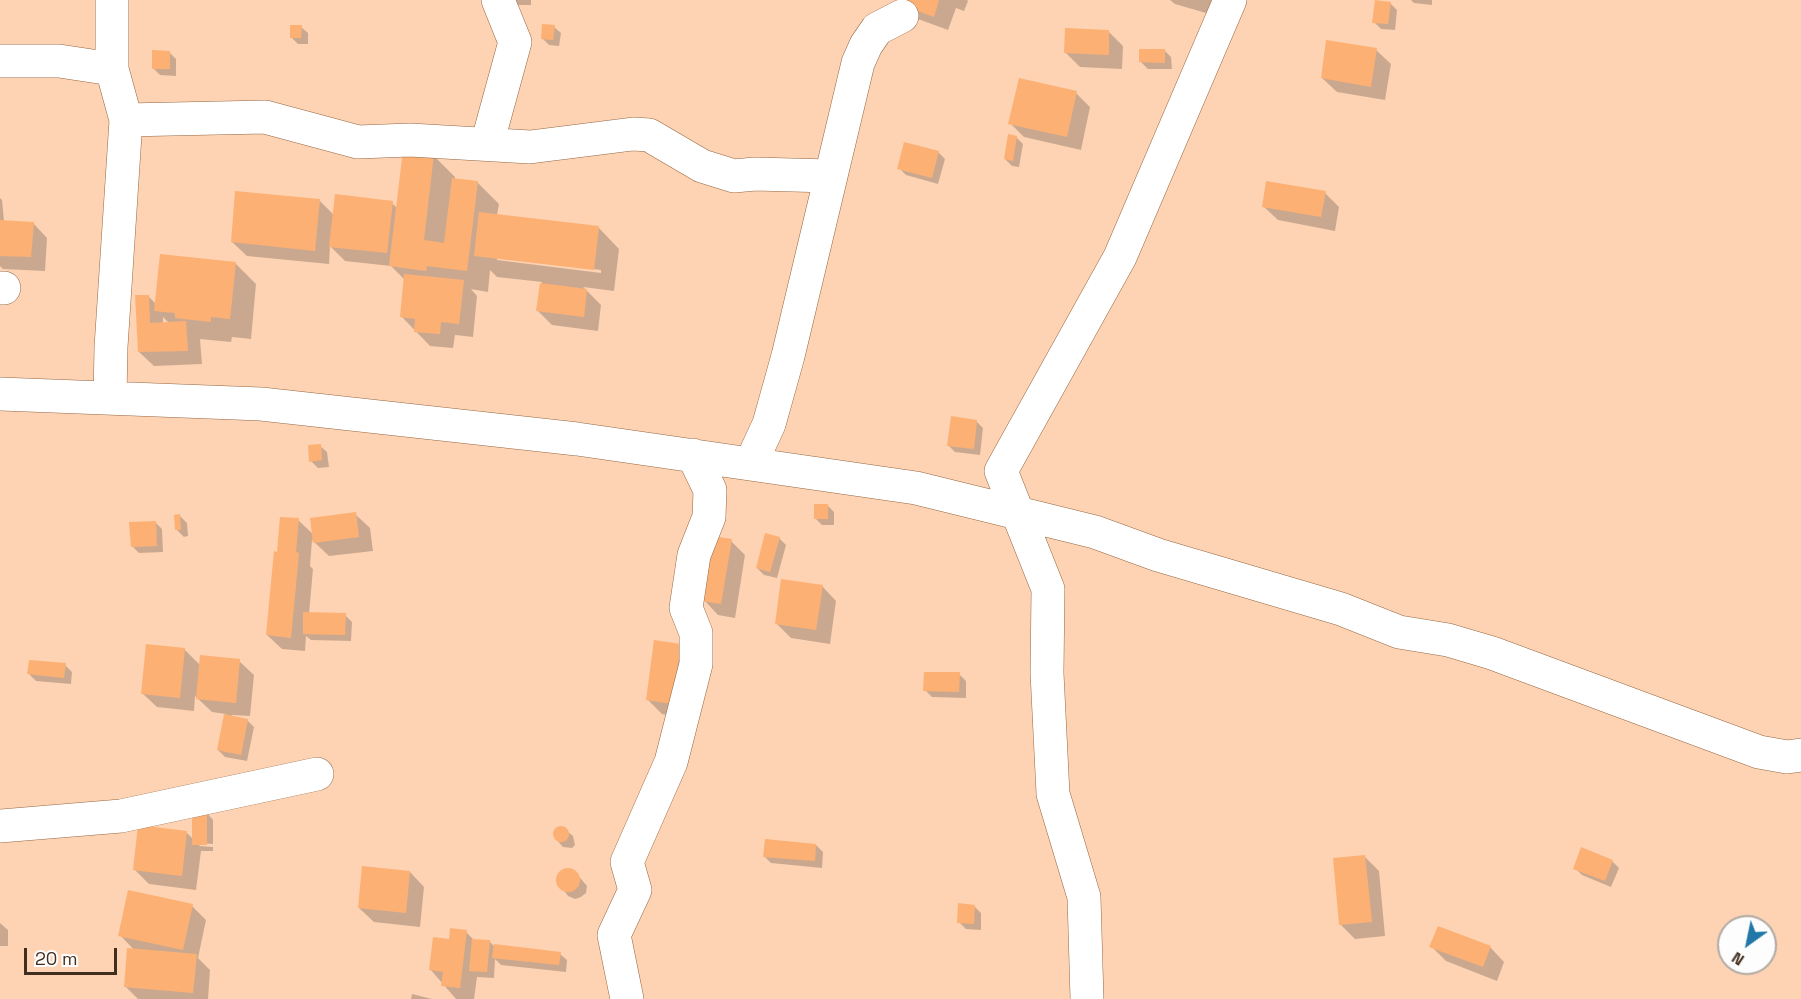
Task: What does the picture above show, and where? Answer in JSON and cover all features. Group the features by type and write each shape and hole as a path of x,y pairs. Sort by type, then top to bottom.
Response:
{"street":[{"path":"110,397 111,347 126,120 112,69 112,0"},
{"path":"488,144 514,42 498,0"},
{"path":"1087,999 1084,897 1053,794 1047,673 1048,589 1001,471 1119,258 1230,0"},
{"path":"751,463 769,424 788,356 858,63 877,29 902,16"},
{"path":"0,61 59,61 112,69"},
{"path":"126,120 265,117 358,142 410,140 530,147 633,134 649,135 702,166 734,176 755,174 830,176"},
{"path":"0,394 261,404 577,439 916,488 1095,532 1158,555 1341,609 1399,632 1448,640 1492,653 1759,752 1787,757 1801,755"},
{"path":"627,999 614,936 635,890 627,862 671,762 696,664 696,633 686,608 694,555 709,517 710,490 693,455"},
{"path":"0,826 121,816 317,774"}],"building":[{"path":"904,0 939,0 934,17 902,5"},
{"path":"1375,0 1391,2 1388,24 1372,23"},
{"path":"542,24 555,25 553,40 541,39"},
{"path":"290,25 302,25 301,38 290,38"},
{"path":"1065,28 1109,30 1109,55 1064,53"},
{"path":"1326,40 1377,48 1371,87 1321,78"},
{"path":"1139,49 1165,49 1165,63 1139,62"},
{"path":"152,50 170,51 170,69 152,69"},
{"path":"1019,78 1077,91 1067,137 1008,124"},
{"path":"1008,134 1017,136 1013,161 1004,159"},
{"path":"904,142 939,151 932,178 897,169"},
{"path":"403,150 434,154 424,240 444,243 452,178 478,181 467,271 427,266 426,271 389,266"},
{"path":"1266,181 1326,191 1321,217 1262,207"},
{"path":"235,191 320,199 315,251 231,242"},
{"path":"335,194 393,201 387,253 329,247"},
{"path":"479,212 599,226 594,270 474,256"},
{"path":"0,220 34,222 31,257 0,256"},
{"path":"160,254 236,262 230,319 211,317 211,322 175,318 175,313 154,311"},
{"path":"404,274 464,280 459,324 441,322 440,334 414,332 415,319 400,317"},
{"path":"540,283 587,289 584,317 536,311"},
{"path":"135,295 149,295 150,323 186,321 188,351 138,352"},
{"path":"951,416 977,420 974,449 947,446"},
{"path":"321,444 322,460 309,462 308,445"},
{"path":"814,504 828,504 828,519 814,519"},
{"path":"356,512 359,537 313,543 310,518"},
{"path":"180,514 181,530 175,530 174,515"},
{"path":"280,517 299,518 296,552 299,553 291,638 266,635 274,551 277,552"},
{"path":"156,521 157,546 131,547 129,522"},
{"path":"765,533 780,537 770,572 756,568"},
{"path":"712,536 732,539 721,604 702,601"},
{"path":"781,579 823,585 816,630 775,624"},
{"path":"303,612 346,613 345,635 303,634"},
{"path":"654,640 681,644 672,704 646,700"},
{"path":"146,644 185,648 180,698 141,694"},
{"path":"200,655 240,659 236,703 196,699"},
{"path":"29,660 66,663 64,678 27,674"},
{"path":"924,672 960,672 959,692 923,691"},
{"path":"224,714 248,719 241,755 217,750"},
{"path":"192,811 207,811 207,845 192,845"},
{"path":"138,825 187,831 182,876 133,870"},
{"path":"558,826 564,826 569,834 567,840 558,842 553,837 553,831"},
{"path":"765,839 816,844 815,861 763,857"},
{"path":"1581,847 1613,860 1605,881 1573,869"},
{"path":"1365,855 1372,922 1339,925 1333,858"},
{"path":"362,866 410,871 406,913 358,908"},
{"path":"568,868 576,872 580,880 576,888 568,892 560,888 556,880 560,872"},
{"path":"128,890 193,904 183,950 118,936"},
{"path":"958,903 975,905 974,924 957,923"},
{"path":"1438,926 1491,946 1483,967 1429,947"},
{"path":"450,928 467,930 460,988 441,986 443,972 429,970 433,937 449,939"},
{"path":"472,939 490,940 487,972 469,971"},
{"path":"494,944 561,952 559,965 492,958"},
{"path":"127,948 197,954 193,993 124,987"}]}
